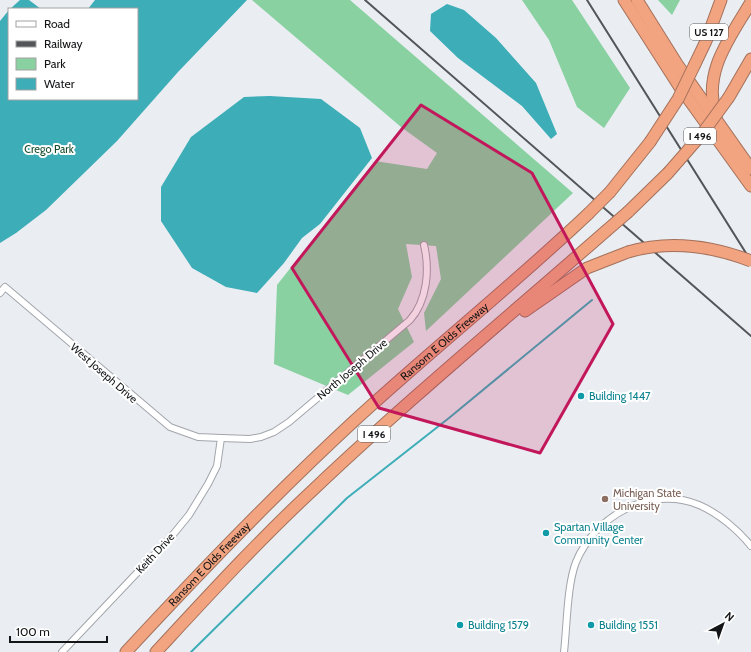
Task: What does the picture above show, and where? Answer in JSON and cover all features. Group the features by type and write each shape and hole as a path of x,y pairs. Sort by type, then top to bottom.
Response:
{"highway":[{"path":"624,0 679,86 751,186"},
{"path":"637,0 677,64 724,133 751,169"},
{"name":"Ransom E Olds Freeway","path":"126,652 191,582 298,474 354,421 588,214 610,192 650,142 678,99 695,64 714,0"},
{"name":"US 127","path":"695,64 706,41 721,0"},
{"path":"724,133 716,116 712,99 714,72 718,61 751,2"},
{"name":"Ransom E Olds Freeway","path":"156,652 311,491 476,344 628,212 668,173 702,134 729,97 751,59"},
{"path":"476,344 578,274 598,263 628,252 663,246 695,246 719,251 751,261"}],"street":[{"name":"North Joseph Drive","path":"221,438 261,437 290,422 410,320 418,312 425,289 428,261 424,245"},
{"name":"West Joseph Drive","path":"0,293 5,287 170,427 198,437 221,438"},
{"name":"Keith Drive","path":"62,652 171,537 189,515 217,466 221,438"},
{"path":"564,652 571,585 576,562 587,540 598,528 621,511 647,501 675,500 693,503 720,518 745,538 751,546"}],"highlighted area":[{"path":"421,105 532,173 613,324 540,453 379,408 292,268"}],"green space":[{"path":"252,0 350,0 573,193 426,331 424,313 441,279 436,246 406,244 412,277 398,309 414,342 348,395 274,364 277,285 375,161 427,169 437,153 401,127"},
{"path":"522,0 572,0 630,88 604,128 577,107 549,40"},
{"path":"658,0 680,0 672,15"}],"water":[{"path":"20,0 29,0 40,8 11,8"},
{"name":"Crego Park","path":"95,0 247,0 178,72 117,141 46,210 16,233 0,243 0,21 8,11 8,100 138,100 138,8 89,8"},
{"path":"447,4 464,10 496,38 536,83 557,134 551,139 522,106 458,58 430,31 431,14"},
{"path":"270,96 321,99 360,128 372,158 320,224 302,238 284,263 257,293 226,287 192,268 161,221 161,187 191,137 244,97"}],"waterway":[{"path":"191,652 347,498 449,418 592,300"}],"railway":[{"path":"365,0 751,336"},
{"path":"587,0 751,261"}],"place":[{"name":"Building 1447","path":"581,396"},
{"name":"Michigan State University","path":"605,499"},
{"name":"Spartan Village Community Center","path":"546,533"},
{"name":"Building 1579","path":"460,625"},
{"name":"Building 1551","path":"591,625"}]}
